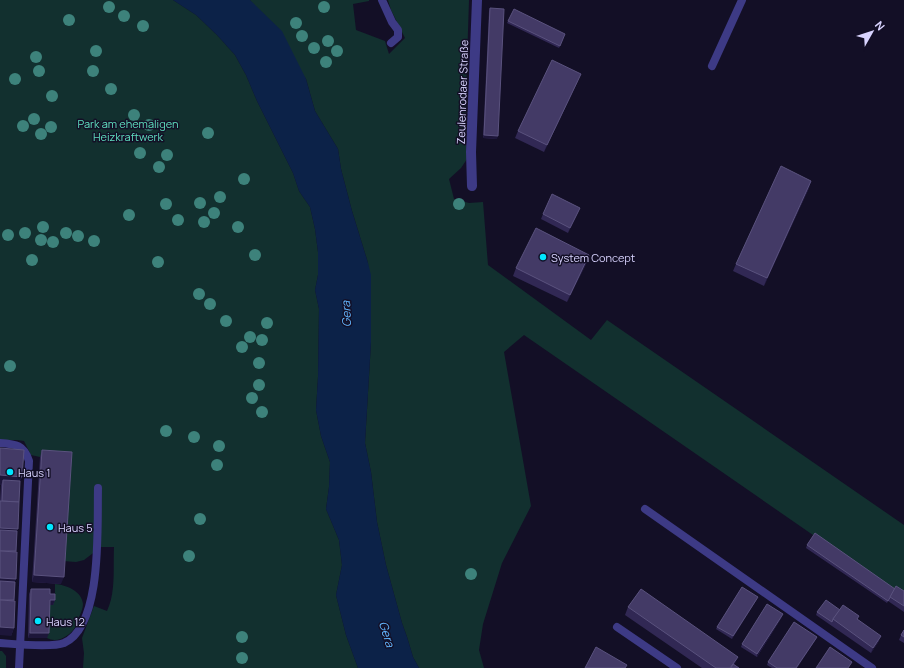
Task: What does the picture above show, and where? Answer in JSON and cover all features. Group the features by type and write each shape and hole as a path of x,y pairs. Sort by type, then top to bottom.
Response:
{"street":[{"name":"Zeulenrodaer Straße","path":"472,186 471,152 478,0"}],"lane":[{"path":"382,0 392,22 398,30 398,37 391,43"},
{"path":"712,66 742,0"},
{"path":"0,443 14,444 20,447 26,453 29,461 19,668"},
{"path":"0,643 52,646 64,643 72,638 79,628 90,606 96,574 98,488"},
{"path":"645,509 872,668"},
{"path":"617,627 677,668"}],"green space":[{"name":"Park am ehemaligen Heizkraftwerk","path":"0,0 173,0 196,15 217,35 235,55 246,75 257,101 293,173 299,191 310,207 315,229 318,252 318,275 315,290 319,309 316,410 321,436 330,462 326,509 339,540 342,565 336,595 346,635 358,668 83,668 84,653 82,638 94,606 107,611 110,604 114,580 114,547 101,547 84,560 76,562 63,561 40,457 31,455 24,441 0,440"},
{"path":"250,0 369,0 353,4 356,30 385,41 389,54 405,38 391,10 388,0 469,0 466,92 467,159 461,168 449,179 454,199 469,203 483,202 488,265 591,340 607,320 904,525 904,598 524,335 504,352 531,506 502,563 483,624 479,650 484,668 419,668 413,657 402,623 386,565 377,522 371,472 365,443 371,342 368,263 352,211 341,169 338,149 315,111 306,79"},
{"path":"55,584 68,587 77,592 82,599 83,604 77,624 71,633 64,638 51,640 47,638 48,605 53,605 48,595 55,594"},
{"path":"0,651 2,651 6,656 6,668 0,668"}],"water":[{"name":"Gera","path":"173,0 250,0 282,31 306,79 315,111 338,149 341,169 352,211 371,275 371,342 365,443 371,472 377,522 386,565 402,623 413,657 419,668 358,668 346,635 336,595 342,565 339,540 326,509 330,462 321,436 316,410 319,309 315,290 318,275 318,252 310,207 299,191 293,173 235,55 196,15"}],"building":[{"path":"490,8 504,9 498,136 484,135"},
{"path":"514,9 565,34 560,46 508,21"},
{"path":"552,60 581,74 547,145 518,131"},
{"path":"781,166 811,181 767,278 736,264"},
{"path":"552,194 580,208 570,228 543,214"},
{"path":"536,228 589,255 570,295 516,268"},
{"path":"0,448 24,450 22,477 0,475"},
{"name":"Haus 5","path":"42,450 72,452 64,577 34,575"},
{"path":"3,480 20,481 19,502 2,501"},
{"path":"0,501 19,502 18,529 0,528"},
{"path":"0,530 17,531 16,551 0,551"},
{"path":"815,533 895,589 888,601 807,545"},
{"path":"0,551 17,552 16,579 0,578"},
{"path":"0,581 15,582 14,600 0,600"},
{"path":"896,586 904,591 904,606 890,597"},
{"path":"742,587 758,597 733,636 717,627"},
{"name":"Haus 12","path":"31,589 50,589 50,594 55,594 55,600 50,600 49,633 30,633"},
{"path":"641,589 738,657 730,668 716,668 628,607"},
{"path":"0,600 15,601 14,628 0,627"},
{"path":"826,600 840,610 832,622 817,612"},
{"path":"767,604 783,614 757,654 742,644"},
{"path":"843,605 859,616 857,619 881,636 873,648 833,619"},
{"path":"794,622 817,637 796,668 777,668 768,662"},
{"path":"904,630 904,637 901,635"},
{"path":"596,647 627,665 625,668 585,668"},
{"path":"830,647 852,662 848,668 816,668"},
{"path":"733,664 739,668 731,668"}],"place":[{"name":"System Concept","path":"543,257"},
{"name":"Haus 1","path":"10,472"},
{"name":"Haus 5","path":"50,527"},
{"name":"Haus 12","path":"38,621"}]}
